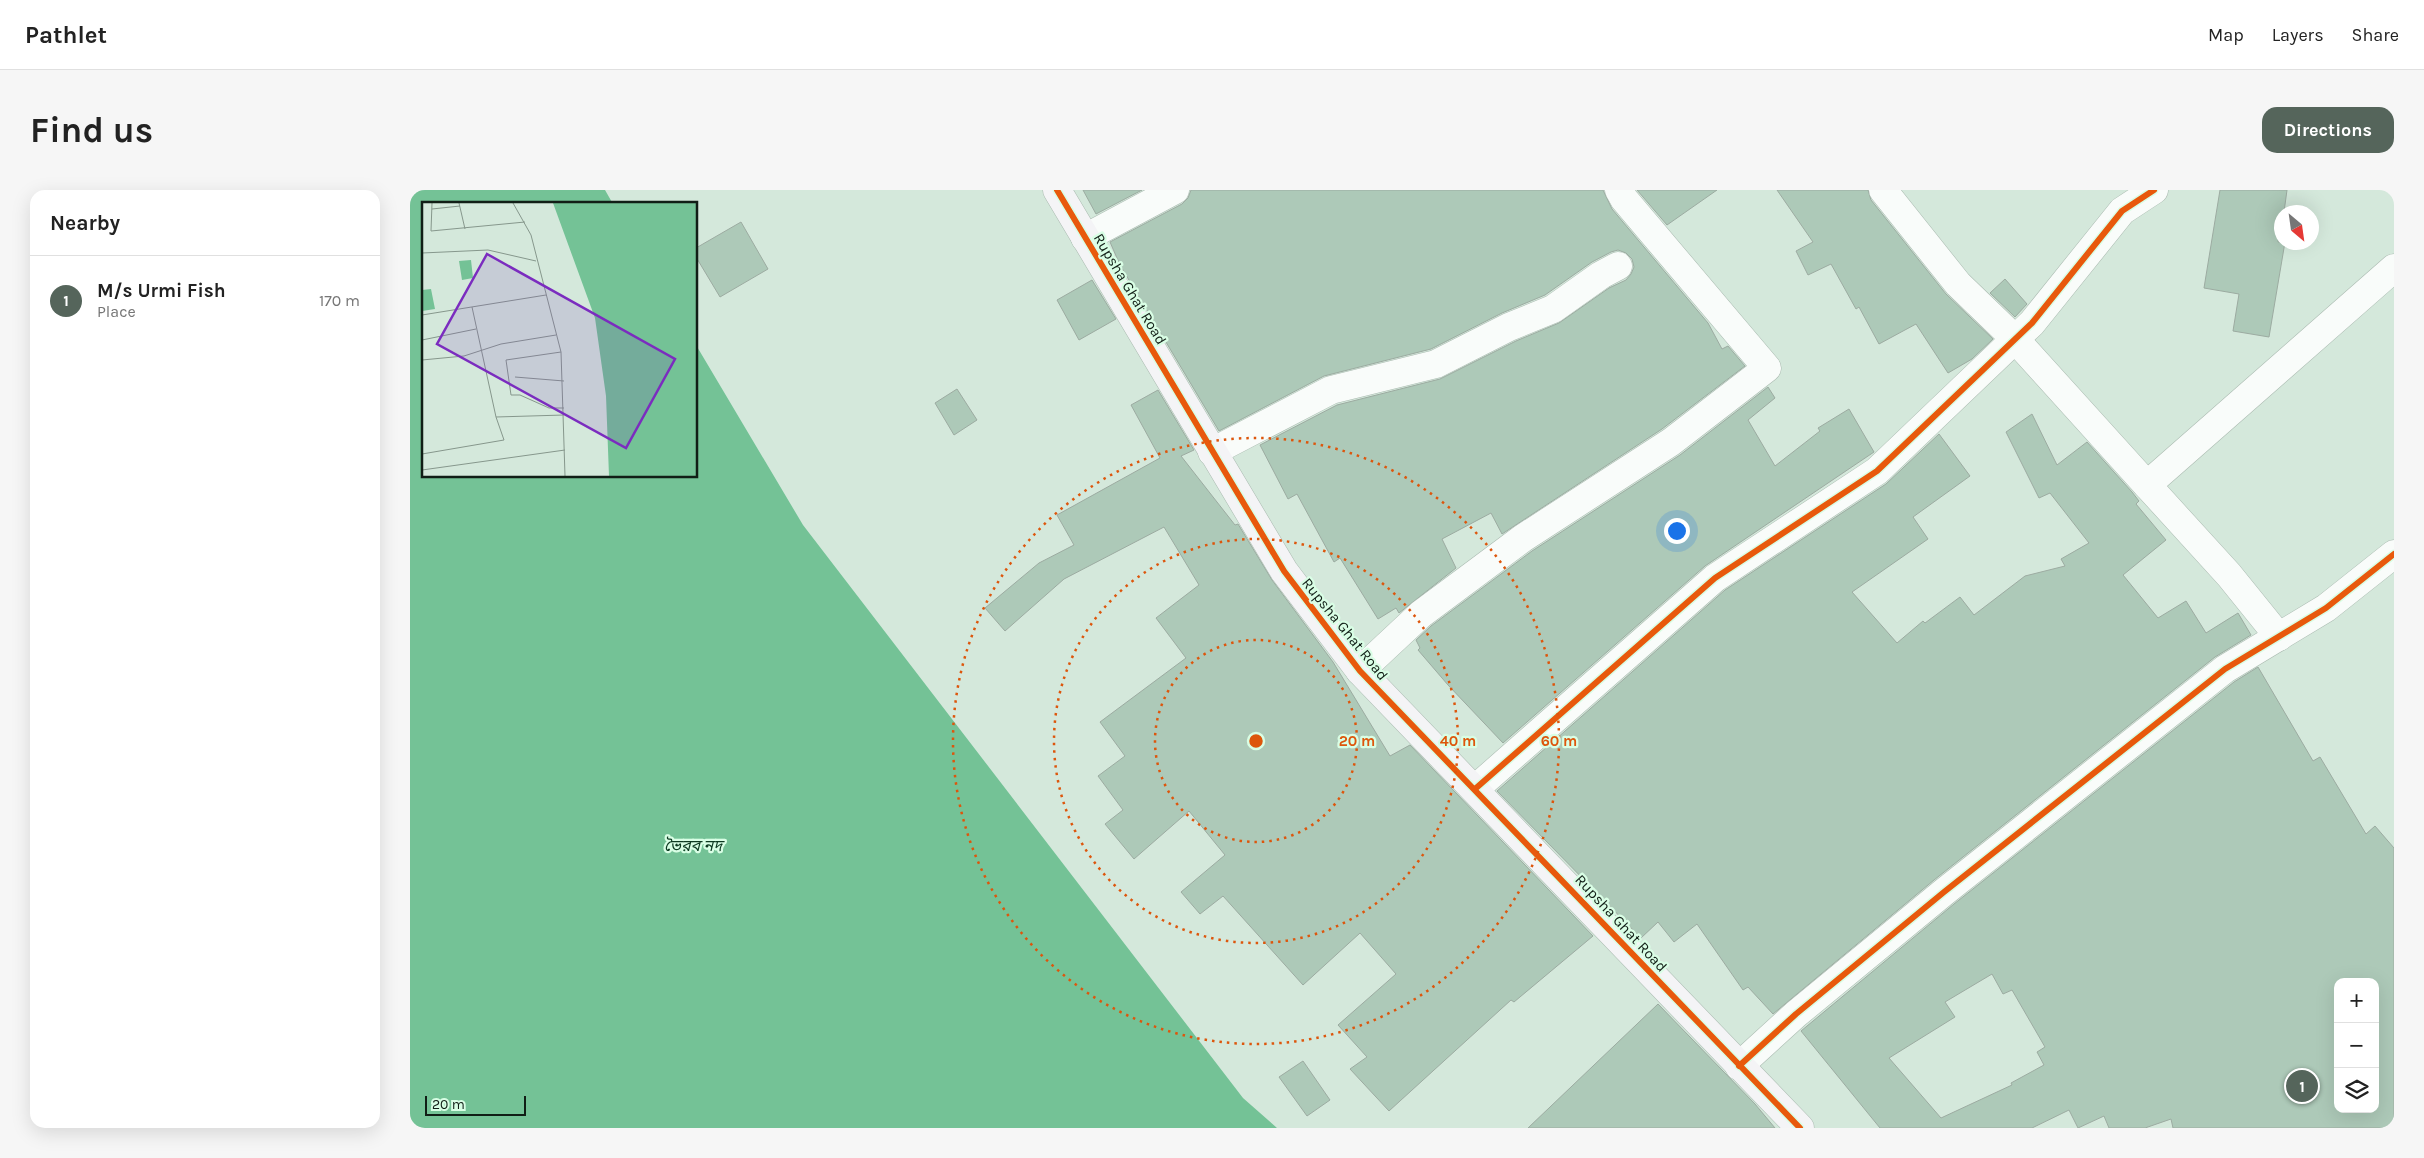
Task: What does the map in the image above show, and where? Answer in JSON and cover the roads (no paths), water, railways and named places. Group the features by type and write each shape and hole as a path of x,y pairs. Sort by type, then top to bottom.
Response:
{"street":[{"name":"Rupsha Ghat Road","path":"1057,190 1284,571 1360,671 1800,1128"},
{"path":"1085,238 1175,190"},
{"path":"1360,671 1421,614 1445,596 1523,538 1671,442 1767,368 1630,206 1619,190"},
{"path":"1883,190 1958,284 2015,339 2148,485 2229,575 2279,637"},
{"path":"1475,789 1716,578 1877,470 2032,323 2122,211 2154,190"},
{"path":"1212,452 1331,390 1436,364 1509,327 1553,309 1601,274 1618,266"},
{"path":"2148,485 2394,268"},
{"path":"1739,1066 1796,1014 1944,892 2225,669 2326,608 2394,554"}],"water":[{"name":"ভৈরব নদ","path":"410,190 605,190 612,202 422,202 422,478 698,478 698,348 803,525 1243,1098 1277,1128 410,1128"}],"place":[{"name":"M/s Urmi Fish","path":"2302,1086"}]}
